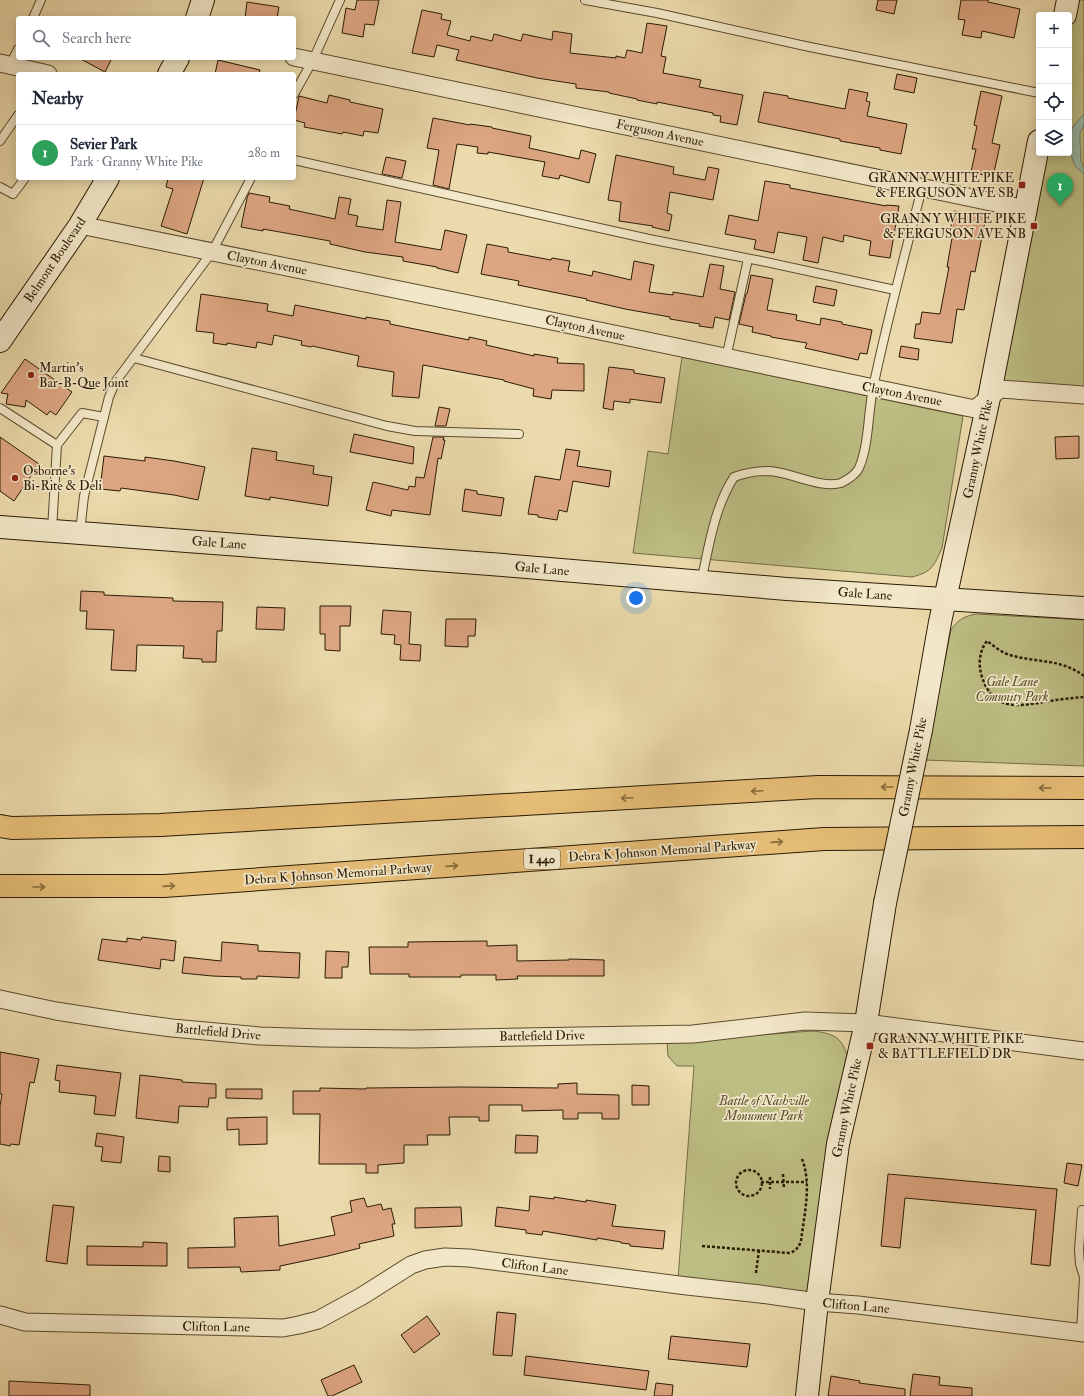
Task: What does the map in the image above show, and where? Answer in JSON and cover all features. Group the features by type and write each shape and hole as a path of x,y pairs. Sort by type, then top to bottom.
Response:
{"highway":[{"path":"0,826 12,828 160,825 818,787 1084,788"},
{"name":"Debra K Johnson Memorial Parkway","path":"0,886 164,886 824,839 1084,836"}],"street":[{"path":"198,16 203,0"},
{"path":"1066,12 1068,0"},
{"name":"Ferguson Avenue","path":"296,57 1025,209"},
{"path":"169,72 177,60"},
{"path":"5,64 39,72"},
{"name":"Granny White Pike","path":"807,1396 817,1302 838,1144 866,1023 885,903 921,730 940,622 989,398 1036,155"},
{"name":"Belmont Boulevard","path":"0,341 80,225 107,180"},
{"name":"Clayton Avenue","path":"80,225 529,316 873,389 975,409 1000,389 1084,395"},
{"name":"Gale Lane","path":"0,526 787,589 1084,608"},
{"name":"Battlefield Drive","path":"0,999 63,1012 165,1027 260,1036 414,1039 693,1034 805,1021 866,1023 1084,1051"},
{"name":"Clifton Lane","path":"0,1316 25,1322 283,1328 318,1320 362,1296 411,1265 424,1260 445,1257 477,1259 817,1302 858,1305 1083,1333"}],"lane":[{"path":"34,16 41,0"},
{"path":"296,90 313,60 340,0"},
{"path":"585,0 657,13 805,46 1036,91"},
{"path":"5,64 16,51"},
{"path":"0,141 16,118"},
{"path":"296,160 650,239 895,290"},
{"path":"0,187 13,194 24,180"},
{"path":"80,533 84,496 109,397 116,381 212,252 250,180"},
{"path":"701,582 717,515 726,489 734,477 747,473 770,471 824,484 840,483 850,478 858,470 863,456 873,389 895,290 922,188"},
{"path":"726,358 748,259"},
{"path":"134,358 387,426 414,431 519,434"},
{"path":"0,408 57,446"},
{"path":"52,531 57,446 82,413 104,417"},
{"path":"1082,1210 1079,1250 1080,1264 1084,1277 1083,1333"}],"path":[{"path":"1084,676 1079,672 1061,664 1011,656 986,641 982,648 980,670 984,682 992,696 1004,704 1033,705 1049,701 1084,697"},
{"path":"702,1246 789,1253 799,1247 801,1241 807,1182 805,1166 802,1159"},
{"path":"748,1171 756,1173 761,1182 759,1191 750,1196 745,1196 741,1193 736,1185 740,1174 748,1171"},
{"path":"783,1174 785,1182 784,1189"},
{"path":"770,1177 770,1189"},
{"path":"761,1182 807,1182"},
{"path":"756,1273 759,1250"}],"green space":[{"path":"1076,0 1084,0 1084,389 1000,383 1045,156 1072,156 1072,21"},
{"path":"682,357 963,416 942,548 932,567 924,573 912,577 633,553 648,451 668,454"},
{"name":"Gale Lane Comunity Park","path":"976,614 1084,620 1084,766 925,760 951,630 962,619"},
{"name":"Battle of Nashville Monument Park","path":"812,1031 826,1033 840,1041 848,1059 812,1295 678,1279 694,1066 677,1066 668,1056 667,1042"}],"shaded area":[{"path":"1084,114 1084,125 1080,133 1080,142 1081,161 1084,168 1084,174 1075,166 1071,156 1072,128"}],"building":[{"path":"357,0 379,0 374,25 365,24 363,37 342,33 346,8 355,10"},
{"path":"878,0 897,0 894,14 876,10"},
{"path":"961,0 988,0 988,2 1020,9 1014,38 982,31 981,38 962,35 965,20 958,19"},
{"path":"247,2 279,7 277,16 245,16"},
{"path":"422,10 442,14 441,19 451,21 447,35 470,41 471,36 492,41 494,34 521,41 523,34 552,40 553,31 572,34 570,53 616,58 616,56 625,58 627,50 642,53 647,23 667,26 661,56 666,57 663,73 701,80 699,87 743,95 737,125 720,122 721,116 713,115 713,113 657,102 657,104 637,100 609,92 576,88 576,84 537,78 456,60 459,50 437,45 434,57 412,53"},
{"path":"83,60 111,60 105,72"},
{"path":"218,60 260,70 260,72 215,72"},
{"path":"897,74 917,78 914,93 894,89"},
{"path":"849,89 868,93 866,101 870,102 867,116 907,124 901,154 880,150 880,148 840,141 840,139 758,122 764,92 845,109"},
{"path":"981,91 1002,96 992,143 1000,145 993,177 971,172 976,149 972,149 977,126 974,125"},
{"path":"329,95 350,100 350,102 383,109 378,133 364,131 363,136 343,132 342,134 304,127 305,123 296,121 296,110 299,96 327,103"},
{"path":"433,118 470,125 492,127 531,136 529,148 579,159 581,150 596,154 589,183 560,175 559,179 542,176 545,162 488,152 488,154 477,153 478,147 457,144 449,189 433,185 439,150 427,148"},
{"path":"616,155 674,167 673,174 705,180 708,167 719,169 713,200 670,192 667,213 672,215 669,231 652,227 653,226 619,221 621,202 608,200"},
{"path":"386,157 406,161 402,178 382,174"},
{"path":"168,180 203,180 187,234 161,226 173,189 166,187"},
{"path":"765,181 790,185 790,188 886,206 899,206 890,258 869,255 871,241 844,235 843,242 823,237 818,263 803,260 807,237 778,232 774,253 754,249 756,240 725,234 729,215 758,221"},
{"path":"249,193 270,197 269,202 290,206 289,209 335,219 339,197 351,199 348,214 358,216 356,226 383,230 387,200 401,202 395,242 441,250 445,230 467,235 458,273 437,267 403,261 403,257 365,252 330,244 330,241 263,229 263,231 241,227"},
{"path":"954,211 986,217 975,272 971,271 964,310 957,309 952,343 914,338 916,324 920,324 922,312 940,314 949,267 947,267 952,238 949,237"},
{"path":"487,244 508,248 508,252 551,260 552,258 570,261 568,271 592,276 593,271 631,280 634,261 654,265 649,292 673,295 673,292 703,297 710,264 724,266 720,289 735,292 729,320 715,317 713,328 699,326 700,324 670,319 670,317 625,309 586,300 587,299 518,285 519,281 481,274"},
{"path":"751,275 773,279 767,310 797,315 796,320 820,325 821,318 872,330 867,354 860,353 858,360 805,348 807,343 752,332 753,327 739,324"},
{"path":"816,286 837,290 834,306 813,302"},
{"path":"201,294 268,304 267,311 293,316 295,305 366,319 366,317 390,321 390,324 469,340 469,337 487,341 486,345 534,356 534,354 558,358 557,363 584,364 584,391 552,390 551,399 533,396 534,389 504,380 423,365 419,398 392,396 394,372 357,366 359,356 301,345 302,341 274,335 272,345 257,342 256,348 227,343 227,345 213,343 214,333 196,331"},
{"path":"901,346 919,349 918,360 899,357"},
{"name":"Martin's Bar-B-Que Joint","path":"25,359 72,392 56,415 50,411 47,415 26,400 25,407 6,404 8,394 1,393"},
{"path":"609,367 634,370 634,373 665,378 661,403 630,399 630,403 614,401 613,410 603,408"},
{"path":"439,407 450,409 446,426 435,426"},
{"path":"354,434 414,447 413,464 350,452"},
{"path":"1079,436 1079,458 1056,459 1055,437"},
{"name":"Osborne's Bi-Rite & Deli","path":"0,437 39,464 14,501 0,491"},
{"path":"433,437 444,437 443,440 445,440 441,459 438,458 430,515 392,510 391,516 366,510 373,482 408,490 409,486 415,487 416,477 424,478"},
{"path":"252,448 277,452 276,460 314,466 313,474 332,477 328,506 270,497 270,500 245,496"},
{"path":"566,449 580,451 577,466 611,471 609,487 573,481 567,512 559,510 557,520 528,514 535,476 560,480"},
{"path":"104,456 145,461 145,457 205,467 198,500 174,495 121,488 120,491 100,489"},
{"path":"465,489 477,491 477,494 504,498 501,516 462,511"},
{"path":"81,591 104,592 104,595 173,598 173,601 223,602 222,631 217,631 216,662 202,662 202,659 183,658 184,646 137,645 136,671 111,670 114,630 86,629 87,611 80,611"},
{"path":"320,606 351,606 350,626 340,626 340,651 325,650 325,634 320,634"},
{"path":"257,607 285,608 284,630 256,629"},
{"path":"383,610 411,612 409,644 421,645 420,661 400,660 401,645 394,644 395,635 381,634"},
{"path":"446,619 476,619 475,636 468,636 468,647 445,646"},
{"path":"142,937 176,941 174,961 161,959 160,969 98,960 102,939 127,942 127,938 141,940"},
{"path":"487,941 487,946 517,945 517,961 569,959 604,960 604,976 517,976 518,979 496,980 496,975 409,977 409,974 370,974 369,947 408,947 408,942"},
{"path":"222,942 258,945 258,951 300,953 299,978 257,976 257,979 241,979 241,977 182,973 184,957 221,961"},
{"path":"326,951 349,952 348,967 342,967 342,978 325,978"},
{"path":"0,1052 39,1059 34,1083 30,1082 19,1145 11,1144 10,1146 0,1144 0,1106 2,1094 0,1094"},
{"path":"57,1065 121,1073 115,1116 94,1114 96,1096 59,1092 60,1081 55,1080"},
{"path":"140,1075 182,1080 182,1082 216,1084 216,1098 209,1098 208,1107 179,1106 178,1123 136,1118"},
{"path":"577,1083 577,1094 619,1095 619,1119 602,1119 602,1113 578,1113 578,1119 563,1119 563,1110 522,1111 522,1105 489,1105 489,1121 479,1121 479,1117 449,1117 450,1135 427,1135 428,1145 404,1145 404,1163 378,1165 378,1173 366,1173 366,1164 319,1164 320,1114 293,1114 293,1091 320,1091 320,1088 558,1088 558,1084"},
{"path":"632,1085 649,1086 649,1105 632,1105"},
{"path":"226,1089 262,1089 262,1099 226,1098"},
{"path":"267,1117 267,1144 239,1145 239,1129 227,1130 227,1118"},
{"path":"97,1133 124,1137 121,1163 101,1161 103,1147 95,1146"},
{"path":"516,1135 538,1136 537,1153 515,1153"},
{"path":"159,1156 170,1157 170,1172 158,1171"},
{"path":"1067,1163 1082,1165 1078,1186 1064,1183"},
{"path":"888,1174 1057,1189 1050,1266 1031,1264 1036,1210 905,1198 900,1248 881,1246"},
{"path":"530,1196 554,1199 554,1197 586,1202 586,1200 616,1205 612,1226 665,1231 663,1249 630,1246 630,1244 621,1242 597,1238 597,1240 543,1231 542,1235 526,1233 526,1230 495,1226 497,1207 529,1211"},
{"path":"364,1198 367,1207 381,1204 383,1210 391,1208 395,1224 392,1224 394,1236 359,1244 360,1248 280,1266 280,1270 241,1272 240,1267 188,1268 188,1248 235,1247 234,1218 278,1216 279,1246 335,1235 331,1217 352,1212 350,1201"},
{"path":"53,1205 74,1207 67,1264 46,1261"},
{"path":"461,1207 462,1226 415,1228 415,1208"},
{"path":"143,1242 167,1243 167,1266 87,1265 87,1246 143,1247"},
{"path":"497,1312 516,1314 512,1356 493,1355"},
{"path":"427,1316 440,1334 414,1353 401,1335"},
{"path":"671,1336 750,1344 747,1367 668,1359"},
{"path":"526,1356 649,1371 646,1390 524,1375"},
{"path":"354,1365 362,1382 332,1396 328,1396 321,1380"},
{"path":"913,1374 940,1377 939,1385 972,1388 972,1396 910,1396"},
{"path":"831,1376 860,1381 859,1383 905,1389 905,1396 828,1396"},
{"path":"9,1381 90,1385 90,1396 9,1396"},
{"path":"656,1383 673,1385 672,1396 654,1396"}],"place":[{"name":"GRANNY WHITE PIKE & FERGUSON AVE SB","path":"1022,185"},
{"name":"Sevier Park","path":"1060,206"},
{"name":"GRANNY WHITE PIKE & FERGUSON AVE NB","path":"1034,226"},
{"name":"Martin's Bar-B-Que Joint","path":"31,375"},
{"name":"Osborne's Bi-Rite & Deli","path":"15,478"},
{"name":"GRANNY WHITE PIKE & BATTLEFIELD DR","path":"870,1046"}]}
